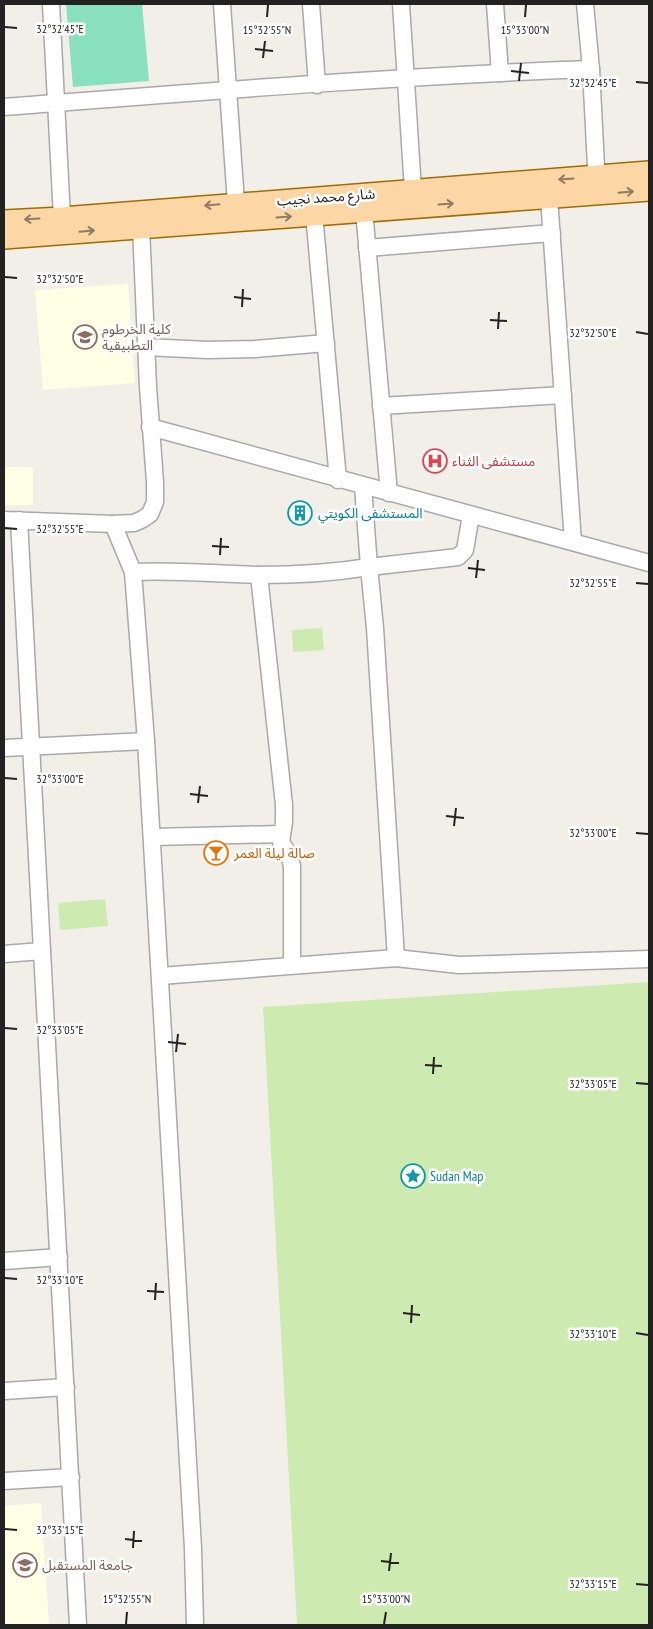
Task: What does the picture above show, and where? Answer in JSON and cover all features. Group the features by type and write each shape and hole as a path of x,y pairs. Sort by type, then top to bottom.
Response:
{"main road":[{"name":"شارع محمد نجيب","path":"4,238 549,197 649,172"},
{"name":"شارع محمد نجيب","path":"4,221 413,190 597,185 649,190"}],"street":[{"path":"51,4 62,218"},
{"path":"222,4 236,203"},
{"path":"311,4 318,85"},
{"path":"401,4 413,190"},
{"path":"495,4 500,72"},
{"path":"585,4 591,69 597,185"},
{"path":"4,107 500,72 591,69"},
{"path":"549,197 573,542"},
{"path":"364,210 389,493"},
{"path":"314,214 338,480"},
{"path":"78,1625 31,748 11,520 113,524 134,523 150,514 155,502 141,227"},
{"path":"367,248 552,233"},
{"path":"146,347 207,350 326,343"},
{"path":"381,406 563,395"},
{"path":"150,428 649,564"},
{"path":"363,486 375,628 396,958"},
{"path":"133,572 169,570 259,575 340,572 458,557 465,550 471,515"},
{"path":"113,524 133,572 146,741 193,1548 195,1625"},
{"path":"259,575 284,804 281,842 289,855 292,866 292,965"},
{"path":"4,748 146,741"},
{"path":"152,837 281,834"},
{"path":"4,954 42,951"},
{"path":"160,976 396,958 459,965 649,959"},
{"path":"4,1260 59,1258"},
{"path":"4,1391 66,1387"},
{"path":"4,1481 71,1477"}],"shaded area":[{"name":"كلية الخرطوم التطبيقية","path":"128,284 135,383 43,390 35,290"},
{"path":"4,467 33,467 33,505 4,505"},
{"name":"جامعة المستقبل","path":"41,1503 49,1625 4,1625 4,1506"}],"green space":[{"path":"66,4 142,4 149,81 73,87"},
{"path":"322,628 324,650 293,652 292,630"},
{"path":"105,899 108,926 60,930 58,903"},
{"path":"649,982 649,1625 297,1625 263,1007"}],"place":[{"name":"كلية الخرطوم التطبيقية","path":"85,337"},
{"name":"مستشفى الثناء","path":"435,461"},
{"name":"المستشفى الكويتي","path":"300,513"},
{"name":"صالة ليلة العمر","path":"216,853"},
{"name":"Sudan Map","path":"413,1176"},
{"name":"جامعة المستقبل","path":"25,1565"}]}
